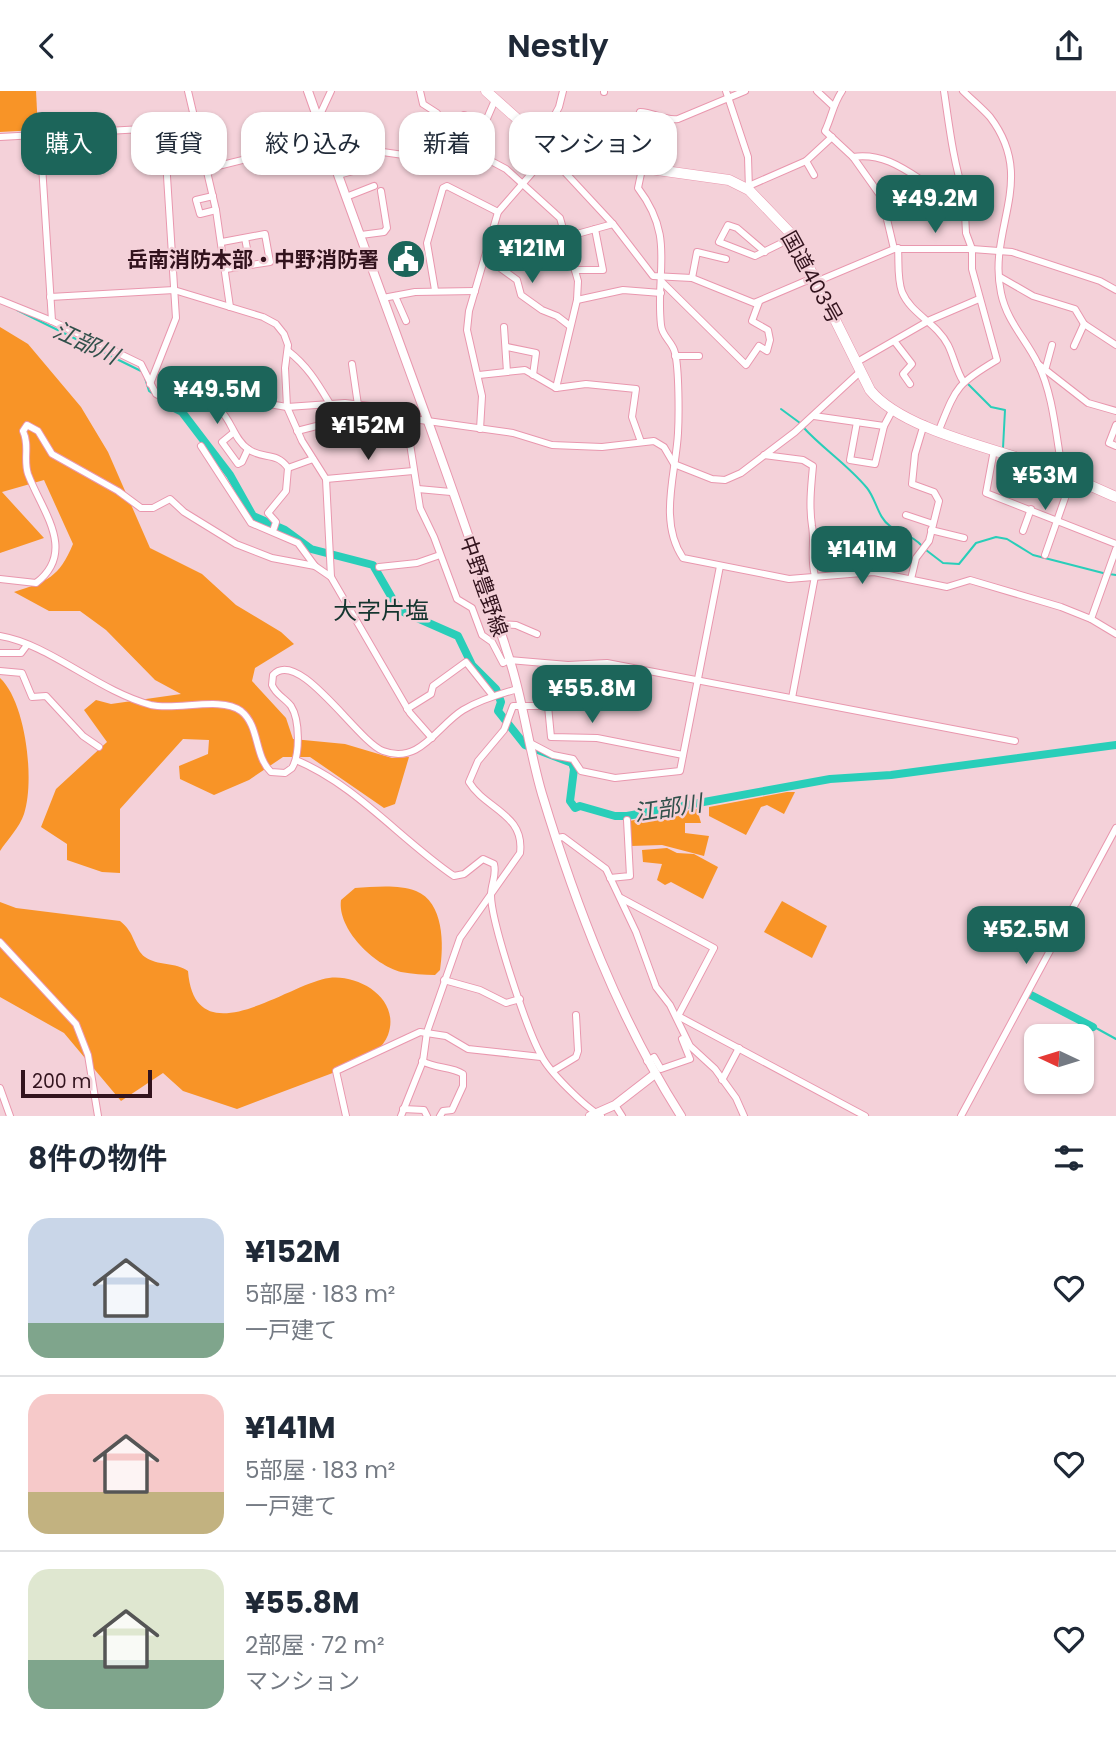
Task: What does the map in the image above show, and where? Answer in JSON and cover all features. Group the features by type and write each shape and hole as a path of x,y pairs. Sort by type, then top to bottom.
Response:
{"highway":[{"name":"国道403号","path":"486,91 509,112"},
{"name":"国道403号","path":"677,173 729,180 750,188 794,237 870,390 892,411 1116,497"}],"main road":[{"name":"中野豊野線","path":"308,91 316,112"},
{"name":"中野豊野線","path":"338,175 509,660 556,838 611,987 654,1074 681,1116"},
{"path":"596,1115 615,1105 654,1074"}],"street":[{"path":"188,91 193,112"},
{"path":"321,112 331,91"},
{"path":"420,91 423,104 435,112"},
{"path":"556,112 563,91"},
{"path":"726,91 748,157 750,188 806,161 831,137"},
{"path":"677,119 745,91"},
{"path":"817,91 832,105"},
{"path":"842,91 832,105 831,118 825,131 853,157 882,198 896,248 899,279 906,299 917,312 930,320 948,345 962,381"},
{"path":"939,430 951,395 962,381 996,360 979,299 972,249 966,233 964,194 946,119 944,91"},
{"path":"963,91 995,126 1011,165 1013,191 999,250 1000,278 1011,323 1038,364 1067,476 1045,555"},
{"path":"490,112 495,100"},
{"path":"0,137 21,135"},
{"path":"853,157 865,155 907,168 925,183 964,194"},
{"path":"806,161 814,174"},
{"path":"495,164 506,170 560,218 566,237 575,271 577,300 556,388"},
{"path":"43,175 52,321"},
{"path":"150,386 173,332 176,318 167,175"},
{"path":"208,175 222,242 230,307"},
{"path":"480,429 482,396 467,330 475,291 498,212 531,175"},
{"path":"568,175 613,224 648,271 662,279 746,365 759,346 767,351 770,340 768,330 752,321 759,302"},
{"path":"641,175 638,188 650,204 661,230 662,329 676,356 678,432 670,499 678,550 687,559 789,579 874,572 947,587 970,580 1091,619 1116,634"},
{"path":"346,197 374,186"},
{"path":"435,290 427,243 443,188 447,187 498,212"},
{"path":"361,235 384,232 387,228 381,191"},
{"path":"213,196 196,200 200,214 216,210"},
{"path":"566,237 613,224"},
{"path":"765,252 737,227 728,225 719,242 755,256 765,252 794,237"},
{"path":"575,271 603,270 595,229"},
{"path":"222,242 265,234 270,262 226,269"},
{"path":"245,238 250,265"},
{"path":"662,279 692,278 748,302 759,302 896,248 972,249 999,250 1100,281 1116,290"},
{"path":"692,278 697,252 726,259"},
{"path":"296,258 368,257"},
{"path":"485,257 517,280 521,295 542,310 557,316 569,327"},
{"path":"1000,278 1033,296 1075,309 1084,324 1116,345"},
{"path":"383,298 435,290 475,291"},
{"path":"577,300 624,290 662,293"},
{"path":"50,297 174,291 276,324 284,334 288,351 285,368 287,407 297,431 326,479 331,577"},
{"path":"395,296 406,321"},
{"path":"0,300 52,321 141,364 156,394 174,404 203,395 222,393 247,404 257,402 287,407 329,402 387,408 406,418 513,433 552,445 602,447 654,441 664,447 674,464 712,479 724,480 733,478 800,428 859,366 930,320 979,299"},
{"path":"1074,346 1084,324"},
{"path":"504,327 507,372"},
{"path":"895,342 912,364 902,374 910,384"},
{"path":"1046,367 1052,345"},
{"path":"507,347 536,353 533,375"},
{"path":"288,351 303,362 317,379 340,420 297,431"},
{"path":"676,356 699,356"},
{"path":"352,364 358,405"},
{"path":"1038,364 1046,367 1088,403 1116,411"},
{"path":"479,375 525,370 556,388 596,384 636,389 632,417 641,442"},
{"path":"222,393 221,411 229,418 233,433 247,449 281,458 288,468 286,491 268,513 276,522 272,531"},
{"path":"857,422 850,460 876,464 884,426 892,411"},
{"path":"814,416 884,426"},
{"path":"406,418 420,508 457,599 472,608 482,635 492,642 503,663 509,660 568,664 607,663 1015,741"},
{"path":"911,579 920,551 927,543 938,495 912,484 915,454 924,424"},
{"path":"0,579 36,583 54,562 56,553 53,526 28,473 29,444 23,431 27,425 38,431 52,454 141,507 153,508 170,499 184,512 236,544 272,558 315,566"},
{"path":"1116,425 1109,443 1116,446"},
{"path":"233,433 222,442 238,464 247,449"},
{"path":"201,446 236,496 251,523 298,543 315,566 331,577 407,709 432,738"},
{"path":"994,450 986,493 1056,518 1116,546 1091,619"},
{"path":"764,454 803,460 813,466 809,516 813,527 811,563 815,576 792,698"},
{"path":"288,468 313,459"},
{"path":"326,479 413,471"},
{"path":"418,489 451,492"},
{"path":"1023,531 1031,509"},
{"path":"906,515 964,538"},
{"path":"379,567 417,563 440,555"},
{"path":"532,744 547,752 573,759 581,771 615,778 680,771 720,566"},
{"path":"497,624 516,625 537,634"},
{"path":"0,636 27,645 90,680 144,703 177,708 232,706 249,720 262,761 271,772 285,773 296,760 295,717 290,704 273,689 272,682 275,672 283,668 292,669 305,679 378,749 392,754 415,751 462,711 494,695 518,689"},
{"path":"0,653 21,653 27,645"},
{"path":"407,709 431,694 433,686 466,662 494,695"},
{"path":"0,671 22,673 28,681 32,697 46,696 83,736 99,747"},
{"path":"427,1116 424,1109 402,1112 422,1061 427,1032 444,980 465,929 520,853 521,836 511,818 475,791 469,782 478,761 506,722 513,706 548,706 551,737 597,738 682,755"},
{"path":"296,760 312,767 394,826 454,876 464,874 483,859 494,864 496,875 491,895 520,999 541,1057 596,1115"},
{"path":"610,878 630,876 627,820"},
{"path":"961,1116 1116,828"},
{"path":"556,838 563,837 606,869 643,949 650,978 677,1017 690,1046 707,1059 736,1098 744,1116"},
{"path":"620,897 714,947 677,1017"},
{"path":"0,942 76,1024 88,1055 98,1116"},
{"path":"444,980 480,990 506,1003 520,999"},
{"path":"553,1071 576,1057 576,1015"},
{"path":"677,1017 865,1116"},
{"path":"346,1116 336,1071 427,1032 446,1037 468,1049 541,1057"},
{"path":"647,1061 654,1057 661,1069 690,1059 680,1034 682,1033"},
{"path":"722,1080 739,1048"},
{"path":"422,1061 433,1068 454,1070 463,1074 463,1086 452,1110 443,1111 440,1116"},
{"path":"0,1088 10,1116"},
{"path":"615,1105 622,1116"}],"shaded area":[{"path":"0,91 36,91 37,112 21,112 21,131 0,132"},
{"path":"0,327 28,344 81,407 108,452 150,548 202,574 236,605 281,632 294,644 255,668 252,681 286,718 293,739 345,744 392,758 409,757 395,804 384,808 310,757 283,757 249,780 214,795 180,779 179,766 208,754 209,740 183,739 120,809 120,873 102,872 67,860 67,844 41,827 56,789 107,742 84,710 96,700 111,704 181,694 155,680 106,630 80,611 49,611 14,592 51,577 63,564 73,544 44,480 2,492 44,538 0,553"},
{"path":"0,678 9,689 22,723 29,782 22,819 0,851"},
{"path":"795,792 784,814 767,805 761,807 746,835 709,816 709,807"},
{"path":"697,809 701,823 685,823 685,833 709,836 704,856 662,845 631,846 629,821"},
{"path":"667,848 677,853 694,854 718,867 703,899 671,882 665,885 657,880 662,864 643,862 642,850"},
{"path":"401,887 416,891 432,904 442,937 440,970 435,975 405,973 391,968 359,944 345,923 341,911 341,900 355,888"},
{"path":"782,901 827,926 812,958 764,932"},
{"path":"0,902 16,908 120,921 129,930 145,957 188,971 194,997 207,1010 225,1013 246,1009 329,978 353,980 375,991 383,1000 390,1022 388,1035 380,1047 362,1062 237,1109 183,1091 163,1073 121,1101 64,1033 0,997"}],"waterway":[{"name":"江部川","path":"17,310 141,371"},
{"name":"江部川","path":"145,378 149,391 170,406"},
{"path":"967,383 991,407 1005,410 1003,448"},
{"name":"江部川","path":"170,406 182,412 230,475 253,516 285,530 311,549 373,565 399,610 458,636 472,665 496,689 501,702 498,711 525,745 572,763 574,769 570,801 575,808 580,806 615,816 627,816 830,779 891,775 1116,745"},
{"path":"781,409 800,423"},
{"path":"803,427 867,488 886,523 922,546"},
{"path":"926,550 943,563 959,564 976,543 996,537 1007,539 1033,555 1103,573"},
{"path":"1109,574 1116,575"},
{"path":"1029,994 1087,1024"},
{"path":"1096,1028 1116,1039"}],"place":[{"name":"岳南消防本部・中野消防署","path":"406,259"}],"district":[{"name":"大字片塩","path":"381,610"}]}
